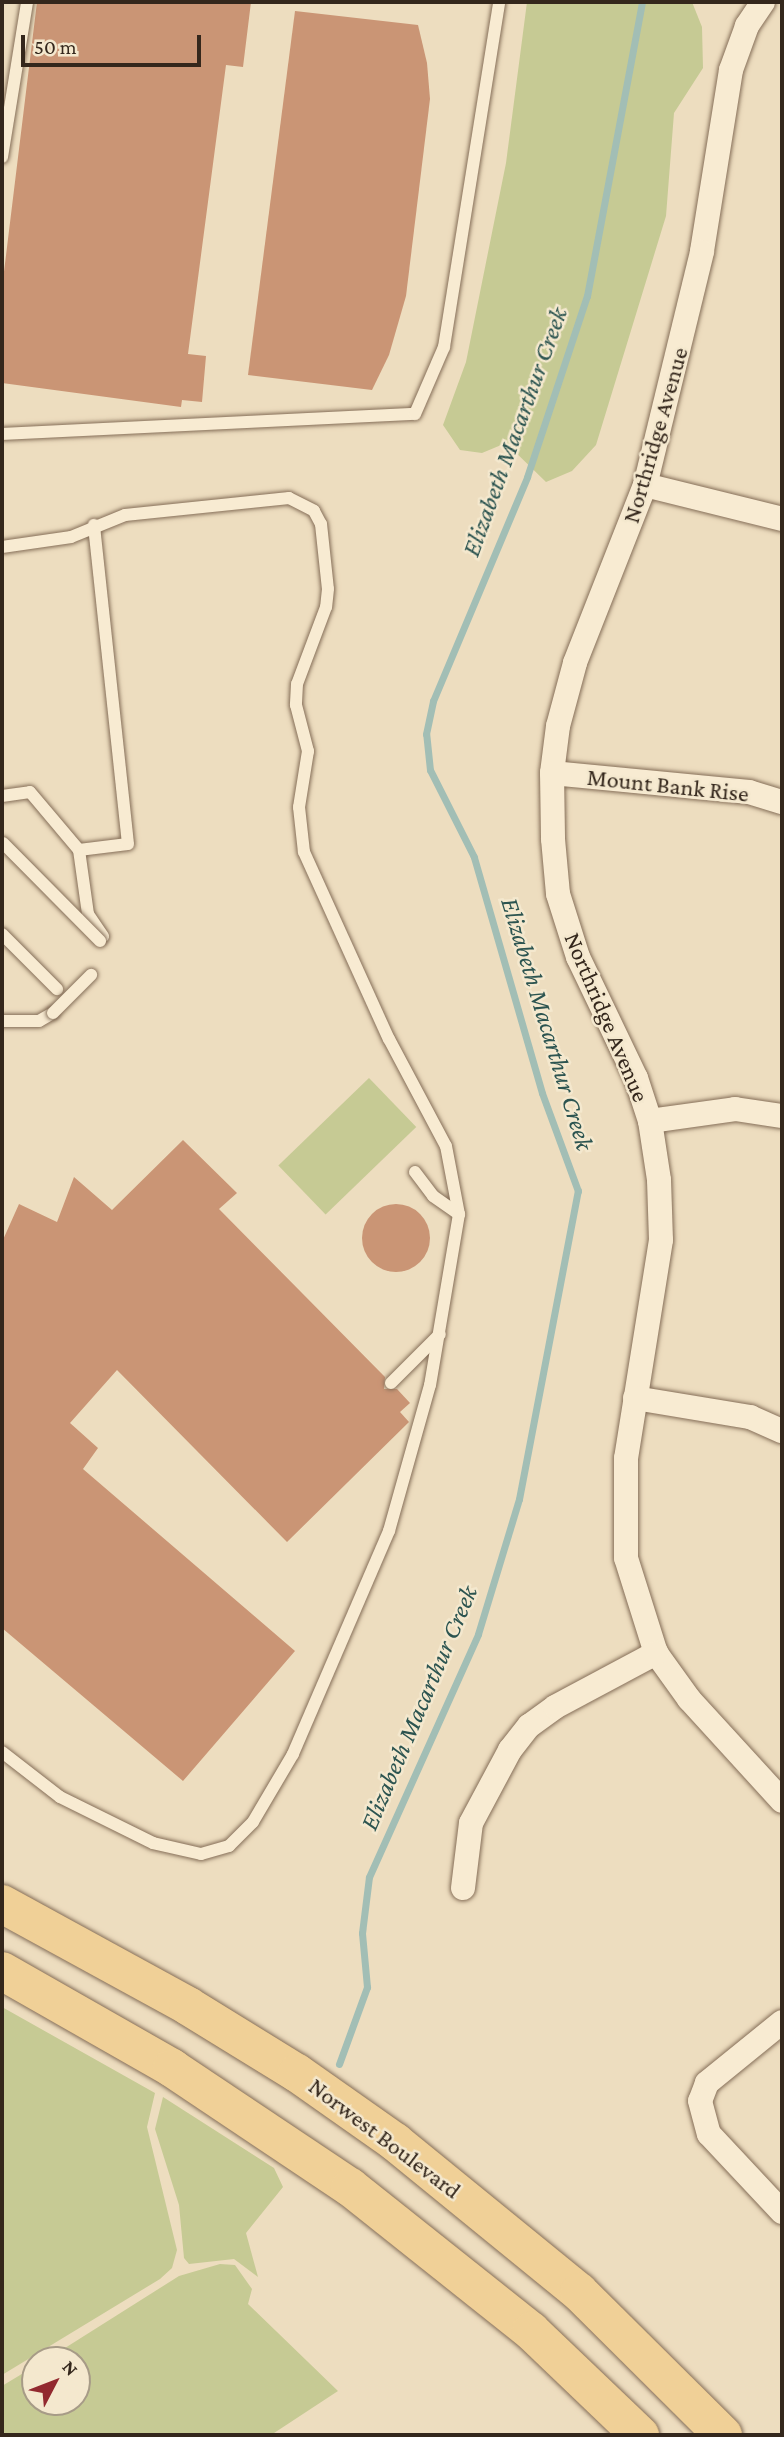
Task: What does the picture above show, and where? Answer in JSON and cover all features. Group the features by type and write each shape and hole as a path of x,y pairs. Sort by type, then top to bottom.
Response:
{"main road":[{"name":"Norwest Boulevard","path":"2,1904 96,1954 297,2073 374,2127 579,2292 723,2435"},
{"path":"2,1971 69,2006 276,2134 350,2187 531,2331 640,2435"}],"street":[{"name":"Northridge Avenue","path":"763,2 747,26 731,70 702,252 645,485 575,663 558,726 552,773 558,894 578,957 636,1078 650,1121 662,1240 635,1398 622,1519 637,1604 656,1653 689,1699 782,1801"},
{"path":"645,485 782,519"},
{"name":"Mount Bank Rise","path":"552,773 749,792 782,802"},
{"path":"650,1121 736,1109 782,1116"},
{"path":"635,1398 750,1418 782,1431"},
{"path":"463,1888 471,1823 510,1750 529,1726 555,1707 656,1653"},
{"path":"782,2022 707,2083 700,2101 709,2134 782,2212"}],"lane":[{"path":"2,157 27,2"},
{"path":"2,434 415,414 444,347 499,2"},
{"path":"2,547 48,543 125,514 289,498 314,511 321,524 328,589 326,607 297,684 296,705 308,751 299,807 304,852 389,1039 446,1146 459,1214 440,1334 389,1531 293,1754 241,1836 229,1846 201,1854 153,1843 60,1797 2,1752"},
{"path":"79,850 128,844 94,525"},
{"path":"2,796 30,792 79,850 88,914 102,939 2,842"},
{"path":"2,934 57,989"},
{"path":"2,1021 38,1021 53,1013 90,975"},
{"path":"415,1172 433,1196 459,1214"},
{"path":"391,1383 440,1334"}],"green space":[{"path":"527,2 692,2 702,27 703,68 674,113 666,216 596,445 572,471 546,482 506,443 482,453 460,450 443,425 466,362 506,163"},
{"path":"369,1078 416,1127 326,1214 278,1166"},
{"path":"2,2007 155,2093 147,2127 177,2250 172,2268 160,2279 50,2346 21,2346 21,2363 2,2375"},
{"path":"163,2097 274,2168 283,2187 246,2233 258,2277 234,2259 189,2264 184,2258 179,2205 155,2129"},
{"path":"220,2264 235,2265 252,2289 248,2304 338,2391 271,2435 2,2435 2,2386 21,2374 21,2416 91,2416 91,2346 68,2346 179,2276"}],"building":[{"path":"37,2 251,2 243,67 226,65 188,354 206,356 202,402 182,400 181,407 2,383 2,288"},
{"path":"295,11 418,25 427,63 430,99 406,296 389,355 372,390 248,375"},
{"path":"183,1140 237,1193 219,1209 385,1377 384,1389 397,1389 410,1403 400,1412 409,1422 287,1542 117,1370 70,1423 98,1448 83,1469 295,1651 183,1781 2,1628 2,1242 19,1204 57,1222 74,1177 112,1210"},
{"path":"396,1204 409,1207 420,1214 427,1225 430,1238 427,1251 420,1262 409,1269 396,1272 383,1269 372,1262 365,1251 362,1238 365,1225 372,1214 383,1207"}],"waterway":[{"name":"Elizabeth Macarthur Creek","path":"339,2064 367,1987 362,1933 369,1877 478,1634 519,1499 578,1191 542,1093 474,857 430,770 426,734 433,701 527,477 587,296 642,2"}]}
